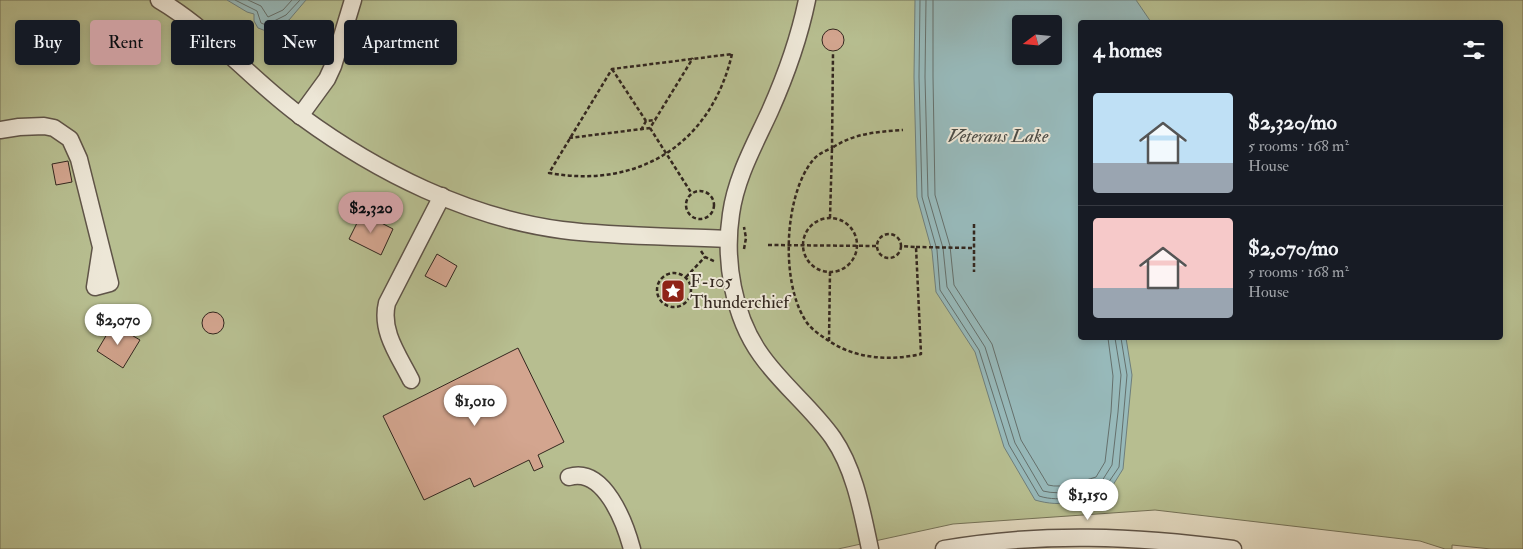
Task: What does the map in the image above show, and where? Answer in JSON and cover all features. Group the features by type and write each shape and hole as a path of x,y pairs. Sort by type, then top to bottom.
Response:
{"street":[{"path":"159,0 193,25 300,116 376,166 442,196 509,218 562,230 728,239"},
{"path":"300,116 333,66 353,0"},
{"path":"807,0 796,46 742,171 734,197 728,239 731,276 744,323 761,355 833,439 840,452 854,483 870,549"},
{"path":"0,130 44,126 54,128 70,139 79,158 101,248"},
{"path":"411,380 386,325 385,311 387,303 442,196"},
{"path":"569,477 582,475 590,477 599,484 616,508 632,549"},
{"path":"944,549 1006,541 1078,537 1149,540 1233,549"}],"path":[{"path":"830,218 833,53"},
{"path":"732,54 726,77 710,110 694,130 666,153 634,169 610,175 583,177 549,173 612,69 732,54"},
{"path":"569,138 650,128 693,58"},
{"path":"612,69 646,121"},
{"path":"646,121 656,120"},
{"path":"641,130 646,121"},
{"path":"650,128 692,194"},
{"path":"903,130 862,134 842,141 816,157 805,174 794,202 789,245 792,281 803,318 829,341 848,351 874,357 899,358 921,354 916,247"},
{"path":"702,191 706,192 713,199 714,208 707,217 698,218 690,214 687,205 692,194 702,191"},
{"path":"830,218 844,223 851,229 857,246 852,261 846,267 830,272 813,266 807,259 804,245 806,234 811,226 830,218"},
{"path":"974,224 974,272"},
{"path":"890,234 896,237 901,246 895,257 888,258 880,254 878,246 882,237 890,234"},
{"path":"768,245 878,246"},
{"path":"901,246 974,248"},
{"path":"699,248 705,257 722,263"},
{"path":"686,277 705,257"},
{"path":"829,341 830,272"},
{"path":"670,273 686,277 691,288 689,299 680,306 674,307 664,304 660,300 657,290 660,279 670,273"}],"green space":[{"path":"0,0 1523,0 1523,549 1491,549 1452,545 1452,549 1445,549 1420,541 1155,510 953,524 838,549 0,549"}],"water":[{"path":"227,0 306,0 289,20 264,20 264,30 258,28 254,21 254,14"},
{"name":"Veterans Lake","path":"915,0 1136,0 1150,20 1078,20 1078,340 1126,340 1132,375 1123,469 1108,493 1081,501 1063,503 1035,500 1004,447 975,352 936,292 932,251 917,197 914,77"}],"building":[{"path":"833,29 841,32 844,40 841,48 833,51 825,48 822,40 825,32"},
{"path":"68,161 72,182 56,185 52,164"},
{"path":"362,213 393,229 381,255 349,239"},
{"path":"437,254 457,266 446,287 425,276"},
{"path":"213,312 221,315 224,323 221,331 213,334 205,331 202,323 205,315"},
{"path":"113,324 140,340 123,368 97,351"},
{"path":"518,348 564,442 538,455 543,467 534,471 529,460 474,487 470,478 424,500 383,416"}],"place":[{"name":"F-105 Thunderchief","path":"673,291"}]}
